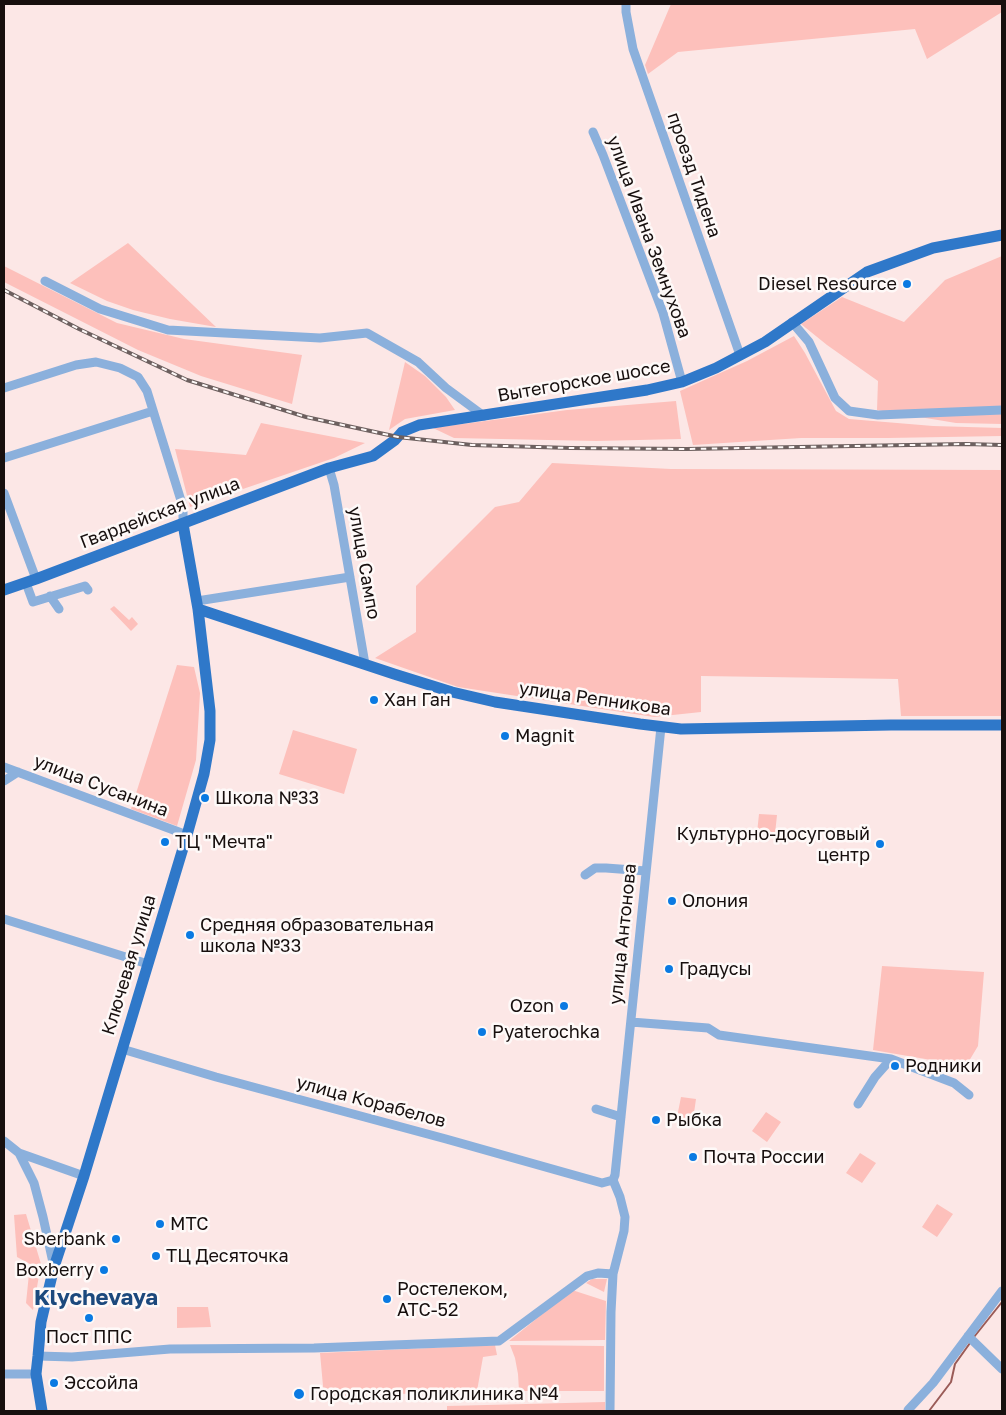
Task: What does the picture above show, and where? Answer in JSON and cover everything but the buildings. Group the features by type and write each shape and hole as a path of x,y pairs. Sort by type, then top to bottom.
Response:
{"main road":[{"name":"Вытегорское шоссе","path":"329,468 374,456 395,440 402,432 419,425 647,390 682,382 716,368 765,342 867,272 933,248 1002,235"},
{"name":"Гвардейская улица","path":"4,590 329,468"},
{"name":"Ключевая улица","path":"42,1411 36,1374 41,1322 54,1267 84,1176 187,836 204,774 210,740 210,711 197,605 183,524"},
{"name":"улица Репникова","path":"197,605 365,664 452,692 495,702 661,727 686,729 1002,725"}],"street":[{"name":"проезд Тидена","path":"626,4 633,49 725,317 740,355"},
{"name":"улица Ивана Земнухова","path":"592,132 603,155 663,313 682,382"},
{"path":"45,281 100,309 168,330 320,338 367,333 418,362 446,388 484,416"},
{"path":"792,322 809,342 835,398 849,411 878,415 1002,410"},
{"path":"4,388 76,366 96,362 120,368 138,378 147,390 183,508 183,524"},
{"path":"4,458 153,411"},
{"name":"улица Сампо","path":"329,468 334,485 365,664"},
{"path":"4,493 31,581 33,602 86,586 88,590"},
{"path":"197,605 350,577"},
{"path":"50,596 59,609"},
{"name":"улица Антонова","path":"610,1411 613,1274 624,1231 625,1218 620,1197 613,1180 661,727"},
{"name":"улица Сусанина","path":"4,767 187,836"},
{"path":"4,781 18,772"},
{"path":"585,875 595,868 646,871"},
{"path":"4,919 148,964"},
{"path":"630,1022 708,1028 719,1035 891,1059 954,1083 969,1095"},
{"name":"улица Корабелов","path":"122,1049 224,1080 602,1182 613,1180"},
{"path":"858,1104 875,1077 891,1059"},
{"path":"596,1109 621,1117"},
{"path":"4,1141 19,1153 84,1176"},
{"path":"19,1153 34,1183 54,1267"},
{"path":"38,1356 72,1357 170,1349 314,1348 499,1341 587,1276 598,1273 613,1274"},
{"path":"908,1410 971,1339 1002,1291"},
{"path":"971,1339 1002,1369"},
{"path":"4,1374 36,1374"}],"shaded area":[{"path":"671,4 1002,4 1002,12 927,59 915,29 678,52 648,74 645,65"},
{"path":"128,243 216,327 133,310 107,301 70,283"},
{"path":"1002,256 1002,424 956,423 877,410 878,381 801,324 842,297 904,322 945,280"},
{"path":"4,266 117,323 184,339 302,355 292,404 201,376 138,350 4,282"},
{"path":"794,336 836,411 849,419 933,426 1002,428 1002,436 801,438 693,445 680,391 747,361"},
{"path":"405,362 425,376 446,397 455,410 405,419 389,430"},
{"path":"676,401 681,439 596,441 454,438 433,428 567,410"},
{"path":"261,423 365,443 334,458 190,507 175,449 246,455"},
{"path":"552,463 671,469 1002,470 1002,716 901,716 898,679 701,676 701,712 654,717 458,687 375,658 416,632 416,586 495,507 519,502"},
{"path":"114,606 129,620 132,617 138,624 131,631 110,609"},
{"path":"177,665 194,667 200,693 196,760 177,826 131,809"},
{"path":"293,730 357,749 344,794 279,774"},
{"path":"759,814 777,815 775,834 757,833"},
{"path":"882,966 984,972 978,1046 966,1066 873,1050"},
{"path":"681,1097 696,1099 693,1120 677,1117"},
{"path":"766,1112 781,1122 767,1142 752,1131"},
{"path":"860,1153 876,1163 862,1183 846,1173"},
{"path":"937,1204 953,1214 937,1237 922,1227"},
{"path":"26,1214 41,1264 33,1310 26,1303 30,1264 17,1257 14,1215"},
{"path":"592,1279 607,1279 604,1292 586,1283"},
{"path":"572,1290 606,1301 605,1340 509,1341"},
{"path":"177,1307 208,1307 211,1327 177,1328"},
{"path":"495,1345 497,1355 483,1357 477,1391 324,1397 320,1353"},
{"path":"510,1345 604,1346 604,1391 519,1391 515,1358"},
{"path":"605,1402 605,1411 447,1411 447,1406"}],"waterway":[{"path":"974,1337 1002,1302"},
{"path":"929,1411 951,1382 955,1364 970,1343"}],"railway":[{"path":"4,290 79,329 187,380 306,417 398,437 472,445 570,448 687,449 1002,445"}],"place":[{"name":"Diesel Resource","path":"907,284"},
{"name":"Хан Ган","path":"374,700"},
{"name":"Magnit","path":"505,736"},
{"name":"Школа №33","path":"205,798"},
{"name":"ТЦ \"Мечта\"","path":"165,842"},
{"name":"Культурно-досуговый центр","path":"880,844"},
{"name":"Олония","path":"672,901"},
{"name":"Средняя образовательная школа №33","path":"190,935"},
{"name":"Градусы","path":"669,969"},
{"name":"Ozon","path":"564,1006"},
{"name":"Pyaterochka","path":"482,1032"},
{"name":"Родники","path":"895,1066"},
{"name":"Рыбка","path":"656,1120"},
{"name":"Почта России","path":"693,1157"},
{"name":"МТС","path":"160,1224"},
{"name":"Sberbank","path":"116,1239"},
{"name":"ТЦ Десяточка","path":"156,1256"},
{"name":"Boxberry","path":"104,1270"},
{"name":"Ростелеком, АТС-52","path":"387,1299"},
{"name":"Пост ППС","path":"89,1318"},
{"name":"Эссойла","path":"54,1383"},
{"name":"Городская поликлиника №4","path":"299,1394"}],"district":[{"name":"Klychevaya","path":"96,1298"}]}
